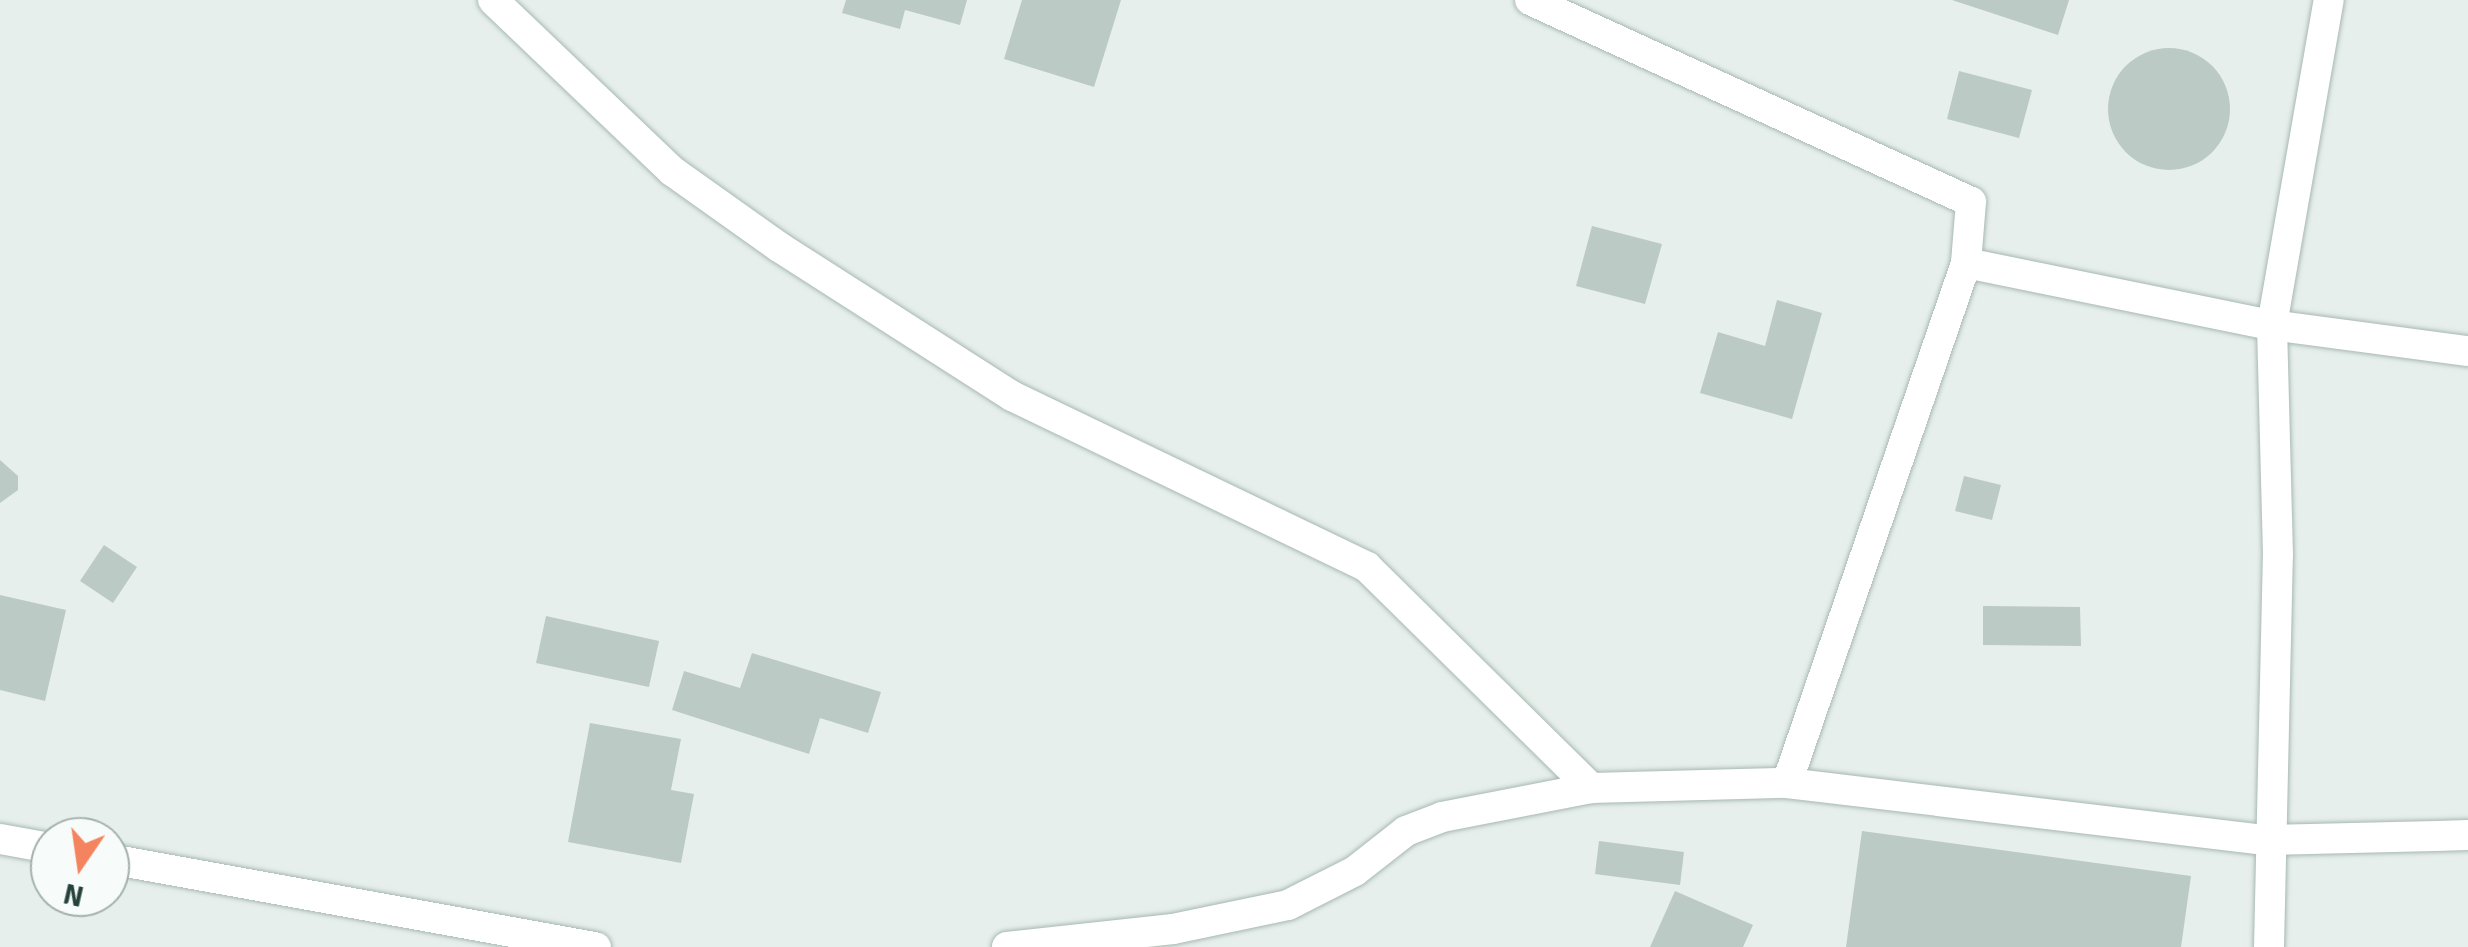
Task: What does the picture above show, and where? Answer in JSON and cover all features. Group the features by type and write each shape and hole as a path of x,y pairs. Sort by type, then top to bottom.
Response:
{"street":[{"path":"493,0 672,171 779,247 1012,396 1367,567 1591,788"},
{"path":"1530,0 1971,202 1966,263 1787,783"},
{"path":"2269,947 2268,840 2278,555 2272,324 2329,0"},
{"path":"1966,263 2272,324 2468,350"},
{"path":"1007,947 1172,929 1288,906 1355,871 1406,830 1442,817 1591,788 1787,783 2268,840 2468,836"},
{"path":"0,840 30,845"},
{"path":"130,863 596,947"}],"building":[{"path":"846,0 967,0 960,25 905,10 900,29 842,13"},
{"path":"1022,0 1121,0 1094,87 1004,59"},
{"path":"1952,0 2069,0 2058,35"},
{"path":"2169,48 2192,53 2212,66 2225,86 2230,109 2225,132 2212,152 2192,165 2169,170 2146,165 2126,152 2113,132 2108,109 2113,86 2126,66 2146,53"},
{"path":"1959,71 2032,90 2019,138 1947,119"},
{"path":"1592,226 1662,244 1645,304 1576,286"},
{"path":"1777,300 1822,313 1792,419 1700,393 1718,332 1765,346"},
{"path":"0,460 18,476 18,490 0,503"},
{"path":"1964,476 2001,485 1992,520 1955,511"},
{"path":"104,545 137,567 113,603 80,581"},
{"path":"0,595 66,610 45,701 0,690"},
{"path":"1983,606 2080,607 2081,646 1983,645"},
{"path":"546,616 659,641 649,687 536,663"},
{"path":"752,653 881,692 868,733 820,718 809,754 672,710 684,671 740,688"},
{"path":"590,723 681,739 671,790 694,794 681,863 568,842"},
{"path":"1862,831 2191,876 2181,947 1846,947"},
{"path":"1599,841 1684,852 1680,885 1595,874"},
{"path":"1675,891 1753,925 1743,947 1650,947"}]}
